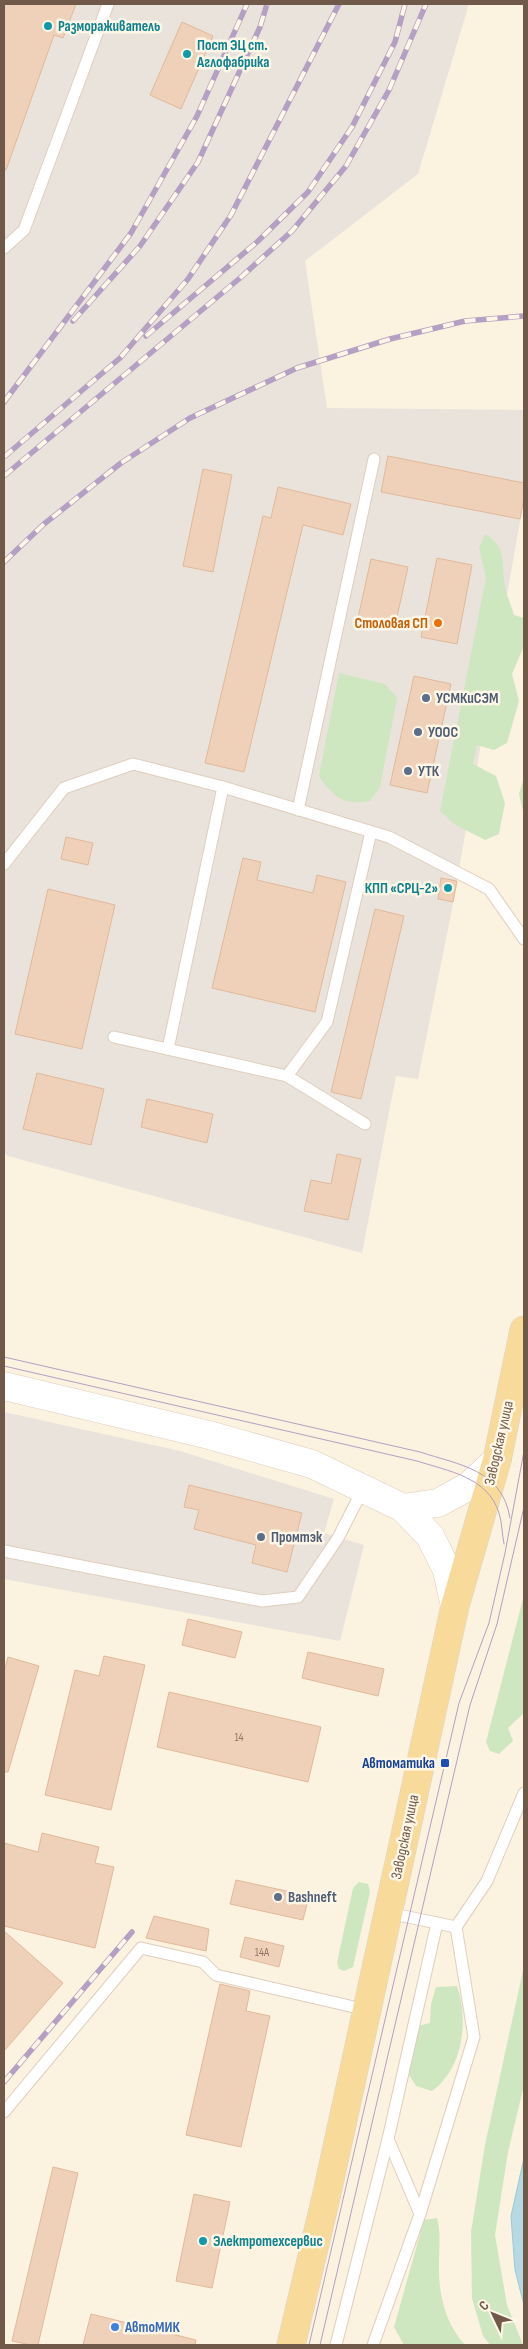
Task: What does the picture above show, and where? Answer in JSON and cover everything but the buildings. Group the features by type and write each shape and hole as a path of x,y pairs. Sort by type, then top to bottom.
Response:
{"main road":[{"name":"Заводская улица","path":"291,2345 389,1913 455,1606 496,1460 524,1330"}],"street":[{"path":"4,1386 209,1435 312,1464 402,1508 430,1536 446,1570 455,1606"},
{"path":"402,1508 438,1503 468,1486 496,1460"}],"lane":[{"path":"4,248 24,230 108,4"},
{"path":"298,810 374,459"},
{"path":"4,864 64,788 133,764 223,787 389,838 488,889 524,939"},
{"path":"168,1049 223,787"},
{"path":"287,1076 327,1022 371,832"},
{"path":"114,1037 287,1076 365,1124"},
{"path":"4,1552 262,1601 298,1597 338,1538 363,1489"},
{"path":"373,2345 420,2214 474,2037 456,1928 487,1881 524,1793"},
{"path":"389,1913 456,1928"},
{"path":"336,2345 388,2140 437,1923"},
{"path":"4,2112 140,1948 203,1962 216,1975 367,2010"},
{"path":"388,2140 420,2214"}],"shaded area":[{"path":"4,4 469,4 418,174 305,261 327,408 524,410 524,498 452,909 418,1079 396,1076 362,1253 8,1156 4,1152"},
{"path":"4,1412 180,1451 334,1499 324,1533 364,1545 340,1641 4,1579"}],"green space":[{"path":"485,534 497,544 502,554 505,585 514,615 524,618 524,646 512,674 519,701 507,743 494,750 477,745 473,764 496,776 505,803 499,834 485,840 454,824 440,811 486,578 479,548"},
{"path":"339,673 385,684 397,698 380,787 370,801 346,801 334,794 319,776"},
{"path":"524,777 524,816 519,794"},
{"path":"524,1595 524,1713 508,1728 513,1741 499,1754 490,1751 486,1742"},
{"path":"359,1882 368,1884 370,1892 353,1967 344,1971 339,1969 337,1963 353,1888"},
{"path":"524,1966 524,2085 508,2152 495,2235 507,2305 523,2345 490,2345 483,2336 472,2298 471,2232 485,2145"},
{"path":"457,1986 461,1999 463,2028 457,2057 451,2070 432,2091 416,2086 408,2073 418,2026 430,2023 431,2004 436,1987"},
{"path":"437,2218 441,2295 452,2327 465,2345 404,2345 394,2327 424,2220"}],"water":[{"path":"524,2158 524,2305 515,2270 511,2216"}],"tram line":[{"path":"4,1357 420,1452 449,1461 464,1466 488,1479 498,1489 510,1518"},
{"path":"4,1366 417,1461 454,1472 476,1483 494,1501 500,1517 504,1544"},
{"path":"309,2345 459,1703 489,1623 505,1553 524,1451"},
{"path":"320,2345 470,1705 497,1624 524,1507"}],"railway":[{"path":"4,402 131,233 197,116 247,4"},
{"path":"73,321 140,246 198,162 260,27 267,4"},
{"path":"4,457 120,358 188,279 231,215 339,4"},
{"path":"146,336 257,242 308,192 352,127 395,42 405,4"},
{"path":"4,476 240,278 292,231 346,166 389,90 426,4"},
{"path":"4,562 44,524 121,463 190,418 297,368 390,339 465,321 524,316"},
{"path":"4,2082 132,1932"}],"place":[{"name":"Размораживатель","path":"48,26"},
{"name":"Пост ЭЦ ст. Аглофабрика","path":"187,54"},
{"name":"Столовая СП","path":"438,623"},
{"name":"УСМКиСЭМ","path":"426,698"},
{"name":"УООС","path":"418,732"},
{"name":"УТК","path":"408,771"},
{"name":"КПП «СРЦ-2»","path":"448,888"},
{"name":"Промтэк","path":"261,1537"},
{"name":"Автоматика","path":"445,1763"},
{"name":"Bashneft","path":"278,1897"},
{"name":"Электротехсервис","path":"203,2241"},
{"name":"АвтоМИК","path":"115,2327"}]}
